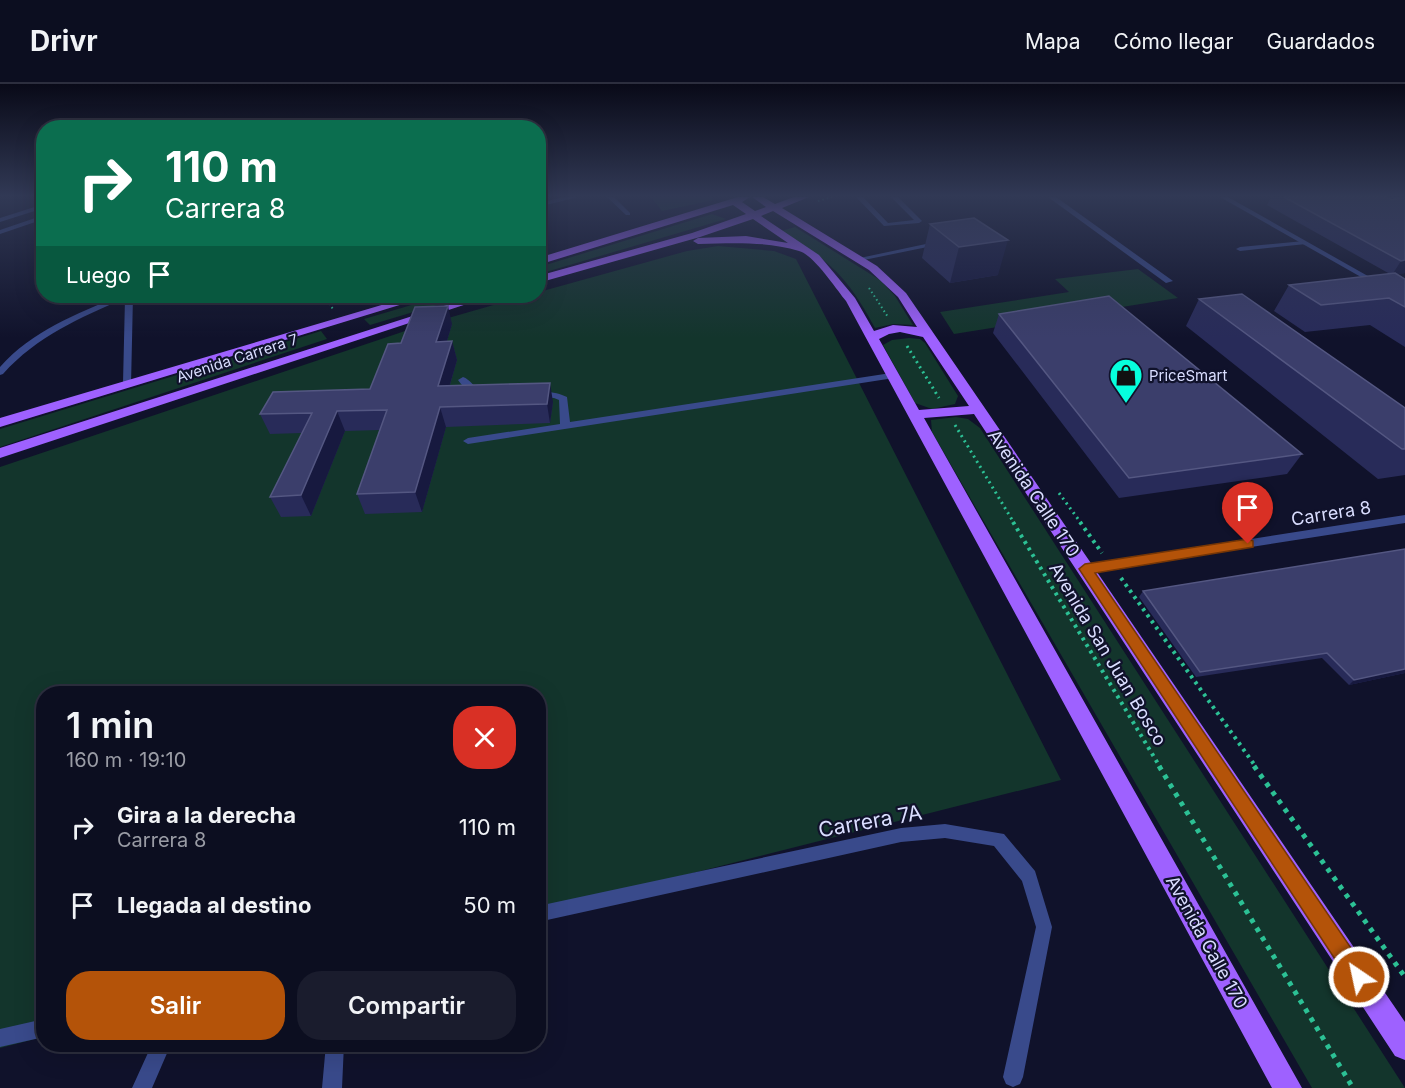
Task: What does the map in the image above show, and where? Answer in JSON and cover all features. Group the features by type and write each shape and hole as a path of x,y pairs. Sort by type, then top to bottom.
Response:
{"main road":[{"path":"546,259 595,244"},
{"path":"546,278 667,244"},
{"path":"664,245 675,244"},
{"path":"780,244 806,250"},
{"name":"Avenida Calle 170","path":"797,244 825,267 843,288 1288,1088"},
{"name":"Avenida Calle 170","path":"834,244 859,259 896,288 931,335 978,409 1405,1046"},
{"name":"Avenida Carrera 7","path":"0,423 338,317 395,303"},
{"name":"Avenida Carrera 7","path":"0,453 462,303"},
{"path":"338,317 355,336"},
{"path":"872,338 882,332 897,329 931,335"},
{"path":"913,415 978,409"}],"street":[{"path":"859,259 937,244"},
{"path":"1117,244 1169,281"},
{"path":"1240,249 1295,244"},
{"path":"1306,244 1405,300"},
{"path":"0,372 12,357 45,331 107,303"},
{"path":"128,383 129,303"},
{"path":"468,441 891,376"},
{"path":"463,380 477,394 488,396"},
{"path":"522,396 555,396 564,399 565,426"},
{"name":"Carrera 8","path":"1085,569 1405,519"},
{"name":"Carrera 7A","path":"546,912 901,835 945,831 998,839 1029,877 1044,927 1013,1077"},
{"path":"0,1038 36,1030"},
{"path":"142,1088 158,1052"},
{"path":"332,1088 334,1052"}],"path":[{"name":"Avenida San Juan Bosco","path":"863,279 897,329 1353,1088"},
{"path":"329,303 338,317"},
{"path":"1111,565 1405,977"}],"green space":[{"path":"615,244 641,244 546,272 546,265"},
{"path":"801,244 822,244 880,280 895,296 913,325 893,324 875,328 856,295 836,272"},
{"path":"718,246 774,251 796,259 1061,780 546,910 546,686 36,686 36,1039 0,1048 0,467 417,327 501,303 546,303 546,290 687,251"},
{"path":"1138,269 1178,298 954,334 940,312 1069,292 1055,279"},
{"path":"418,303 444,303 370,325 364,319"},
{"path":"321,331 327,339 0,447 0,429"},
{"path":"920,339 925,343 958,396 955,404 932,409 915,403 883,345 892,340"},
{"path":"956,417 968,419 980,428 1405,1088 1312,1088 932,432 931,420"}],"building":[{"path":"955,244 981,244 959,247"},
{"path":"1370,244 1405,244 1405,260 1401,261"},
{"path":"1395,273 1405,279 1405,307 1389,298 1321,305 1289,285"},
{"path":"1242,294 1405,408 1405,449 1199,299"},
{"name":"PriceSmart","path":"1109,296 1302,454 1129,478 999,314"},
{"path":"448,306 436,342 452,341 438,386 550,383 547,404 440,407 415,492 357,494 387,410 337,411 301,495 270,497 312,413 260,414 273,392 370,389 388,344 401,343 415,307"},
{"path":"1405,549 1405,669 1354,680 1327,653 1200,672 1143,591"}],"place":[{"name":"PriceSmart","path":"1126,404"}],"route":[{"path":"1248,544 1085,569 1359,977"}]}
